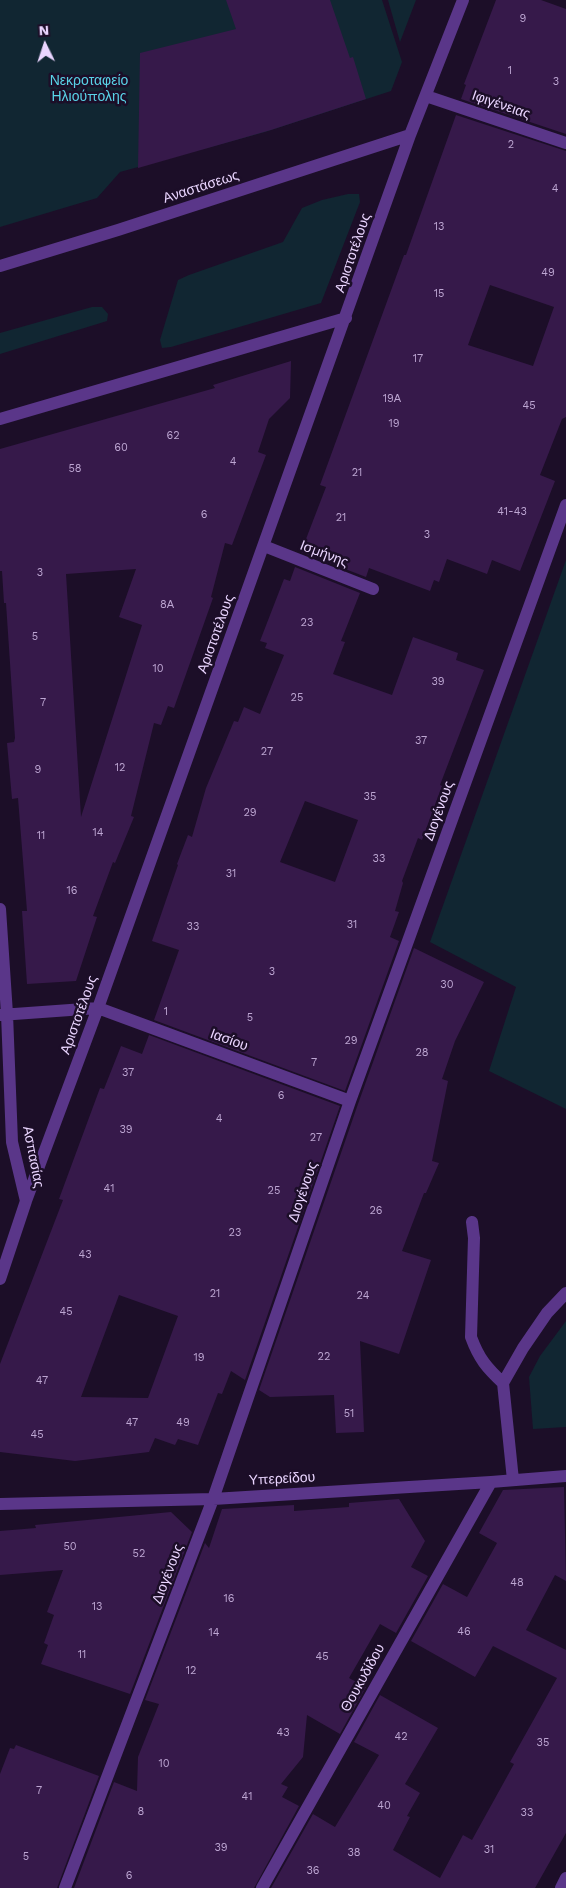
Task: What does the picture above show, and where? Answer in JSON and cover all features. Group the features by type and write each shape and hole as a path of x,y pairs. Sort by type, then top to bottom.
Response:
{"street":[{"name":"Αριστοτέλους","path":"0,1279 26,1201 98,1008 410,135 463,0"},
{"name":"Ιφιγένειας","path":"426,96 566,143"},
{"name":"Αναστάσεως","path":"0,266 118,230 410,135"},
{"path":"0,419 346,318"},
{"name":"Διογένους","path":"65,1888 213,1498 350,1101 566,505"},
{"name":"Ισμήνης","path":"264,546 373,589"},
{"name":"Ασπασίας","path":"0,909 3,1015 12,1142 26,1201"},
{"path":"3,1015 98,1008"},
{"name":"Ιασίου","path":"98,1008 350,1101"},
{"path":"472,1222 474,1238 471,1337 476,1351 485,1366 503,1383"},
{"path":"513,1480 503,1383 523,1348 547,1313 566,1293"},
{"name":"Υπερείδου","path":"0,1504 213,1498 566,1476"},
{"name":"Θουκυδίδου","path":"262,1888 491,1482"},
{"path":"561,1888 566,1878"}],"green space":[{"name":"Νεκροταφείο Ηλιούπολης","path":"0,0 382,0 402,62 391,91 265,132 120,172 97,198 0,227"},
{"path":"388,0 416,0 400,42"},
{"path":"348,194 359,194 360,202 321,303 162,348 160,340 178,280 283,242 302,208 322,200"},
{"path":"92,307 102,307 108,314 107,321 0,354 0,333"},
{"path":"566,560 566,1109 489,1071 516,987 430,942"},
{"path":"566,1321 566,1427 533,1429 529,1377 540,1356"}],"building":[{"path":"226,0 330,0 350,58 353,57 366,99 271,130 138,168 140,53 236,29"},
{"path":"496,0 541,0 566,9 566,134 461,99 466,85 464,84"},
{"path":"456,115 566,151 566,417 562,419 540,475 555,481 520,571 492,560 487,574 447,559 439,582 434,580 430,591 369,568 366,577 301,552 326,487 320,485 404,255 406,255","holes":["490,285 554,307 533,366 468,345"]},
{"path":"291,361 290,398 269,419 258,452 266,455 232,545 225,543 211,597 213,598 174,708 168,706 161,725 154,723 131,816 134,817 115,863 113,862 93,916 97,917 76,981 27,984 22,911 27,911 18,798 12,799 7,743 14,742 15,738 6,603 4,603 2,571 0,571 0,449 215,388 213,385","holes":["136,569 119,617 142,625 81,817 66,574"]},
{"path":"295,567 360,593 341,641 345,642 333,674 392,695 413,637 458,653 456,660 484,670 440,785 442,786 422,840 418,838 402,881 395,911 399,912 390,937 399,941 345,1091 154,1020 179,950 152,941 177,864 188,835 192,837 206,788 234,721 238,722 244,707 260,714 284,655 265,648 267,643 260,641 284,579 290,581","holes":["305,801 358,820 335,882 280,862"]},
{"path":"414,948 484,982 455,1041 442,1079 448,1081 432,1161 439,1163 426,1193 424,1193 402,1251 431,1260 399,1354 360,1341 364,1432 336,1433 334,1395 270,1397 259,1390"},
{"path":"149,1035 340,1106 245,1380 231,1371 222,1394 218,1393 198,1445 178,1439 175,1445 155,1438 149,1452 75,1461 0,1452 0,1364 63,1200 59,1199 100,1088 104,1089 121,1046 142,1054","holes":["119,1295 178,1316 148,1398 81,1397"]},
{"path":"564,1487 566,1581 555,1575 526,1630 566,1650 566,1833 535,1888 271,1888 313,1814 335,1827 379,1755 354,1742 380,1695 438,1728 405,1784 420,1793 407,1816 410,1817 393,1850 440,1878 463,1835 472,1840 514,1764 510,1762 557,1678 493,1646 475,1677 411,1641 443,1584 467,1597 497,1543 479,1533 503,1490"},
{"path":"399,1499 425,1541 411,1567 428,1576 396,1633 380,1624 349,1678 366,1687 340,1734 307,1715 303,1757 281,1784 288,1787 282,1797 299,1806 254,1888 74,1888 114,1782 137,1791 138,1757 159,1704 145,1700 205,1543 209,1548 222,1509 294,1505 294,1511 349,1507 349,1503"},
{"path":"171,1512 192,1532 130,1694 41,1664 48,1645 44,1643 54,1615 47,1612 63,1570 0,1575 0,1531 36,1528 35,1525"},
{"path":"16,1745 99,1776 57,1888 0,1888 0,1774 10,1748 14,1749"}]}
